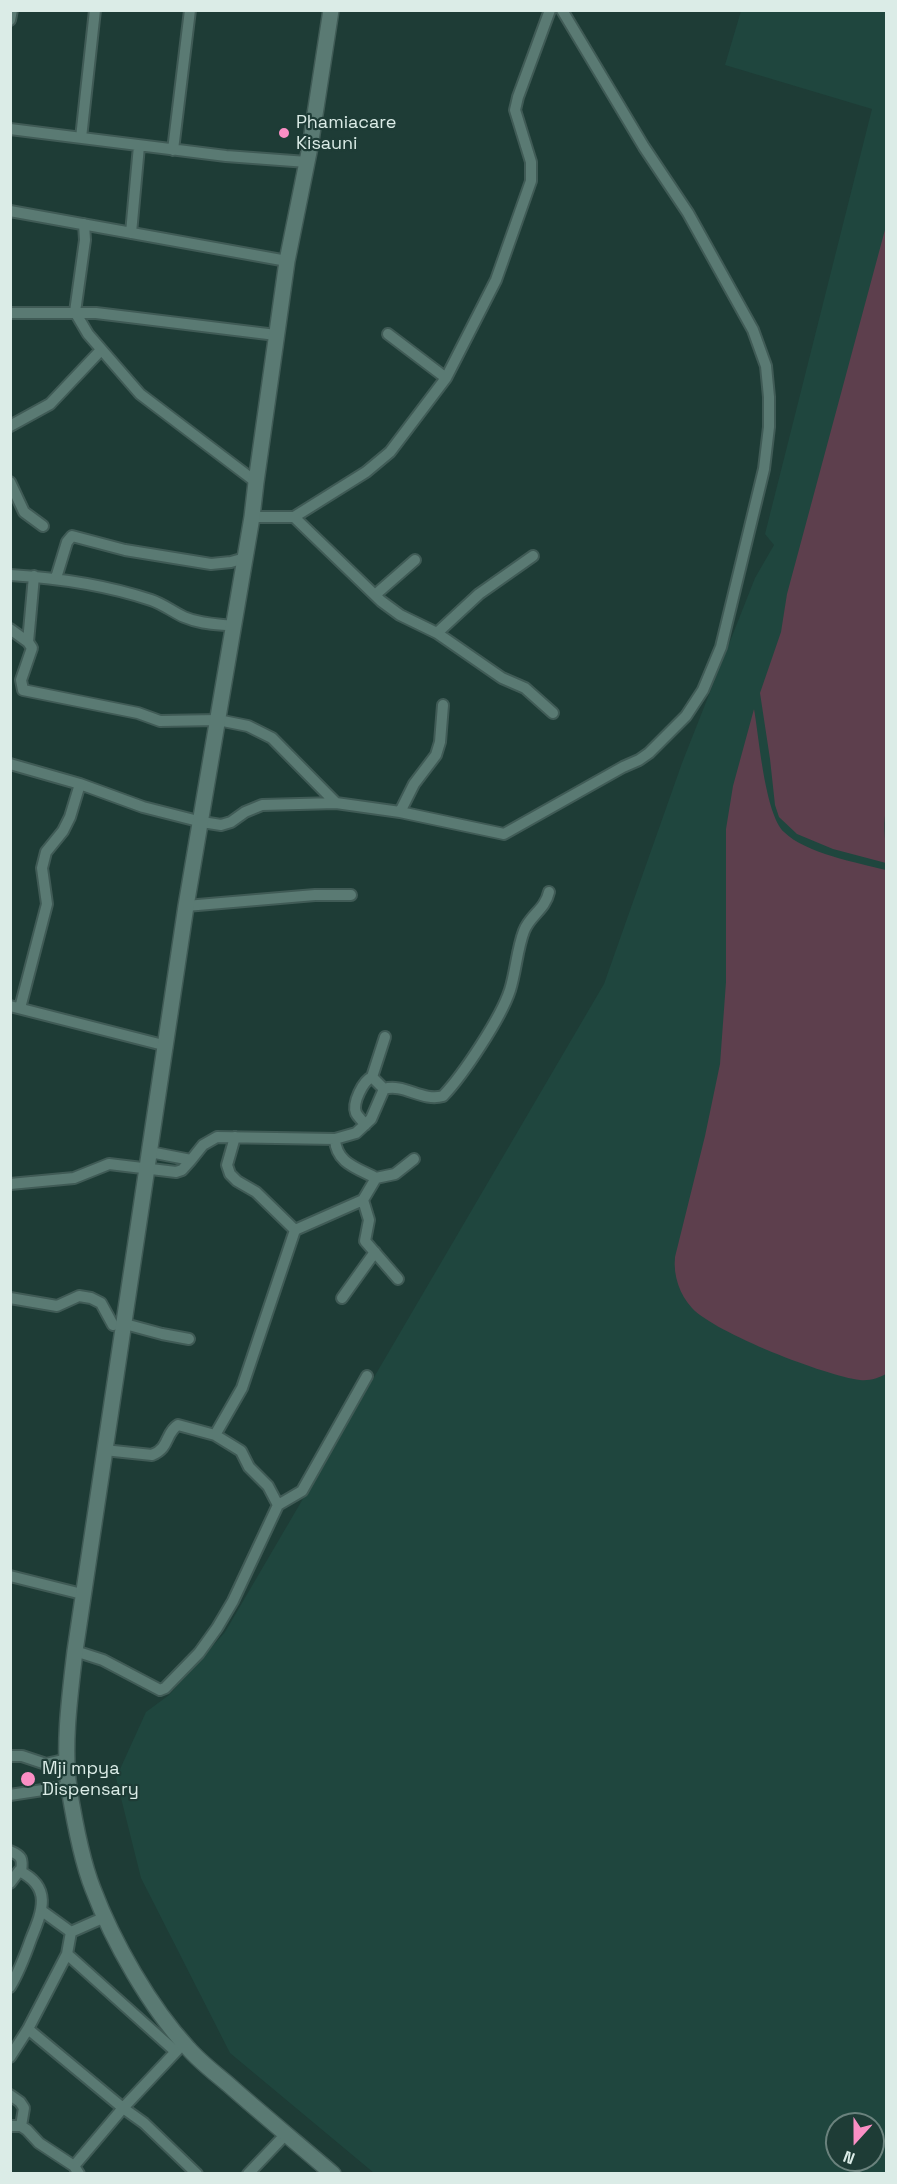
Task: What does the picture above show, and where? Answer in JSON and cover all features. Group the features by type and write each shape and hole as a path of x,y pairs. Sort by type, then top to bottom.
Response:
{"main road":[{"path":"331,10 307,162 287,261 252,517 186,906 167,1046 82,1594 70,1690 68,1759 69,1786 93,1890 135,1974 179,2047 333,2174"}],"street":[{"path":"11,17 12,10"},
{"path":"81,138 95,10"},
{"path":"173,150 190,10"},
{"path":"252,517 294,517 366,472 390,452 446,378 496,280 531,181 531,162 515,110 550,10"},
{"path":"10,764 80,784 143,807 221,825 262,805 336,803 400,812 504,834 649,753 686,716 703,690 720,647 764,469 770,397 766,366 753,330 688,213 644,147 562,10"},
{"path":"10,129 226,156 307,162"},
{"path":"131,233 139,146"},
{"path":"10,211 287,261"},
{"path":"84,224 86,240 75,312 88,334 140,394 256,482"},
{"path":"10,313 75,312 276,335"},
{"path":"388,334 446,378"},
{"path":"10,426 50,404 100,350"},
{"path":"10,482 24,512 43,526"},
{"path":"294,517 375,595 400,615 437,633 502,678 525,688 553,713"},
{"path":"56,578 67,542 72,536 125,550 211,564 245,558"},
{"path":"437,633 479,594 534,556"},
{"path":"375,595 414,560"},
{"path":"10,575 56,578 152,600 184,617 205,623 234,626"},
{"path":"28,642 34,576"},
{"path":"10,629 28,642 32,648 21,680 23,690 138,713 160,721 218,720 248,726 272,738 336,803"},
{"path":"400,812 414,784 436,755 440,742 443,705"},
{"path":"80,784 70,818 46,852 42,868 47,904 15,1007 167,1046"},
{"path":"372,1077 384,1089 399,1088 417,1095 436,1098 443,1096 498,1015 510,990 525,928 547,902 549,892"},
{"path":"186,906 315,895 351,895"},
{"path":"365,1125 356,1113 355,1107 364,1083 372,1077 384,1037"},
{"path":"10,1184 74,1178 109,1164 176,1172 182,1170 203,1145 218,1137 335,1139 356,1133 371,1119 384,1089"},
{"path":"235,1137 227,1165 230,1174 256,1192 295,1230"},
{"path":"335,1139 335,1150 339,1156 376,1178"},
{"path":"150,1152 191,1160"},
{"path":"215,1435 243,1388 295,1230 363,1200 376,1178 381,1175 395,1174 414,1160"},
{"path":"363,1200 369,1220 365,1241 398,1279"},
{"path":"342,1298 375,1252"},
{"path":"10,1298 57,1306 80,1296 91,1298 101,1303 113,1325 123,1300 128,1298"},
{"path":"125,1323 189,1339"},
{"path":"75,1652 103,1660 160,1690 165,1688 199,1653 217,1628 233,1601 278,1505 302,1491 367,1376"},
{"path":"104,1450 152,1455 167,1444 173,1428 178,1425 215,1435 241,1451 249,1467 268,1486 278,1505"},
{"path":"10,1576 82,1594"},
{"path":"10,1756 22,1756 46,1764 68,1759"},
{"path":"10,1795 69,1786"},
{"path":"10,1851 22,1859 21,1872"},
{"path":"10,1883 17,1872 21,1872"},
{"path":"10,1987 19,1971 42,1911 42,1896 38,1887 21,1872"},
{"path":"42,1911 71,1932"},
{"path":"71,1932 105,1917"},
{"path":"11,2057 67,1954 71,1932"},
{"path":"10,2095 24,2108 16,2126 76,2170 123,2108 179,2047 67,1954"},
{"path":"28,2029 144,2123 197,2174"},
{"path":"248,2174 286,2134"}],"shaded area":[{"path":"741,11 886,11 886,2173 374,2173 230,2053 141,1878 116,1778 146,1712 169,1695 225,1632 604,984 682,763 755,578 774,545 765,534 872,109 725,65"},
{"path":"886,226 886,810 884,823 886,863 833,849 797,834 779,817 775,805 760,693 781,632 787,594"},
{"path":"754,709 767,793 777,823 784,832 805,846 818,851 886,870 886,1374 871,1380 844,1377 823,1371 772,1352 723,1329 692,1308 678,1285 675,1271 675,1257 720,1064 726,982 726,829 733,786"}],"place":[{"name":"Phamiacare Kisauni","path":"284,133"},
{"name":"Mji mpya Dispensary","path":"28,1779"}]}
